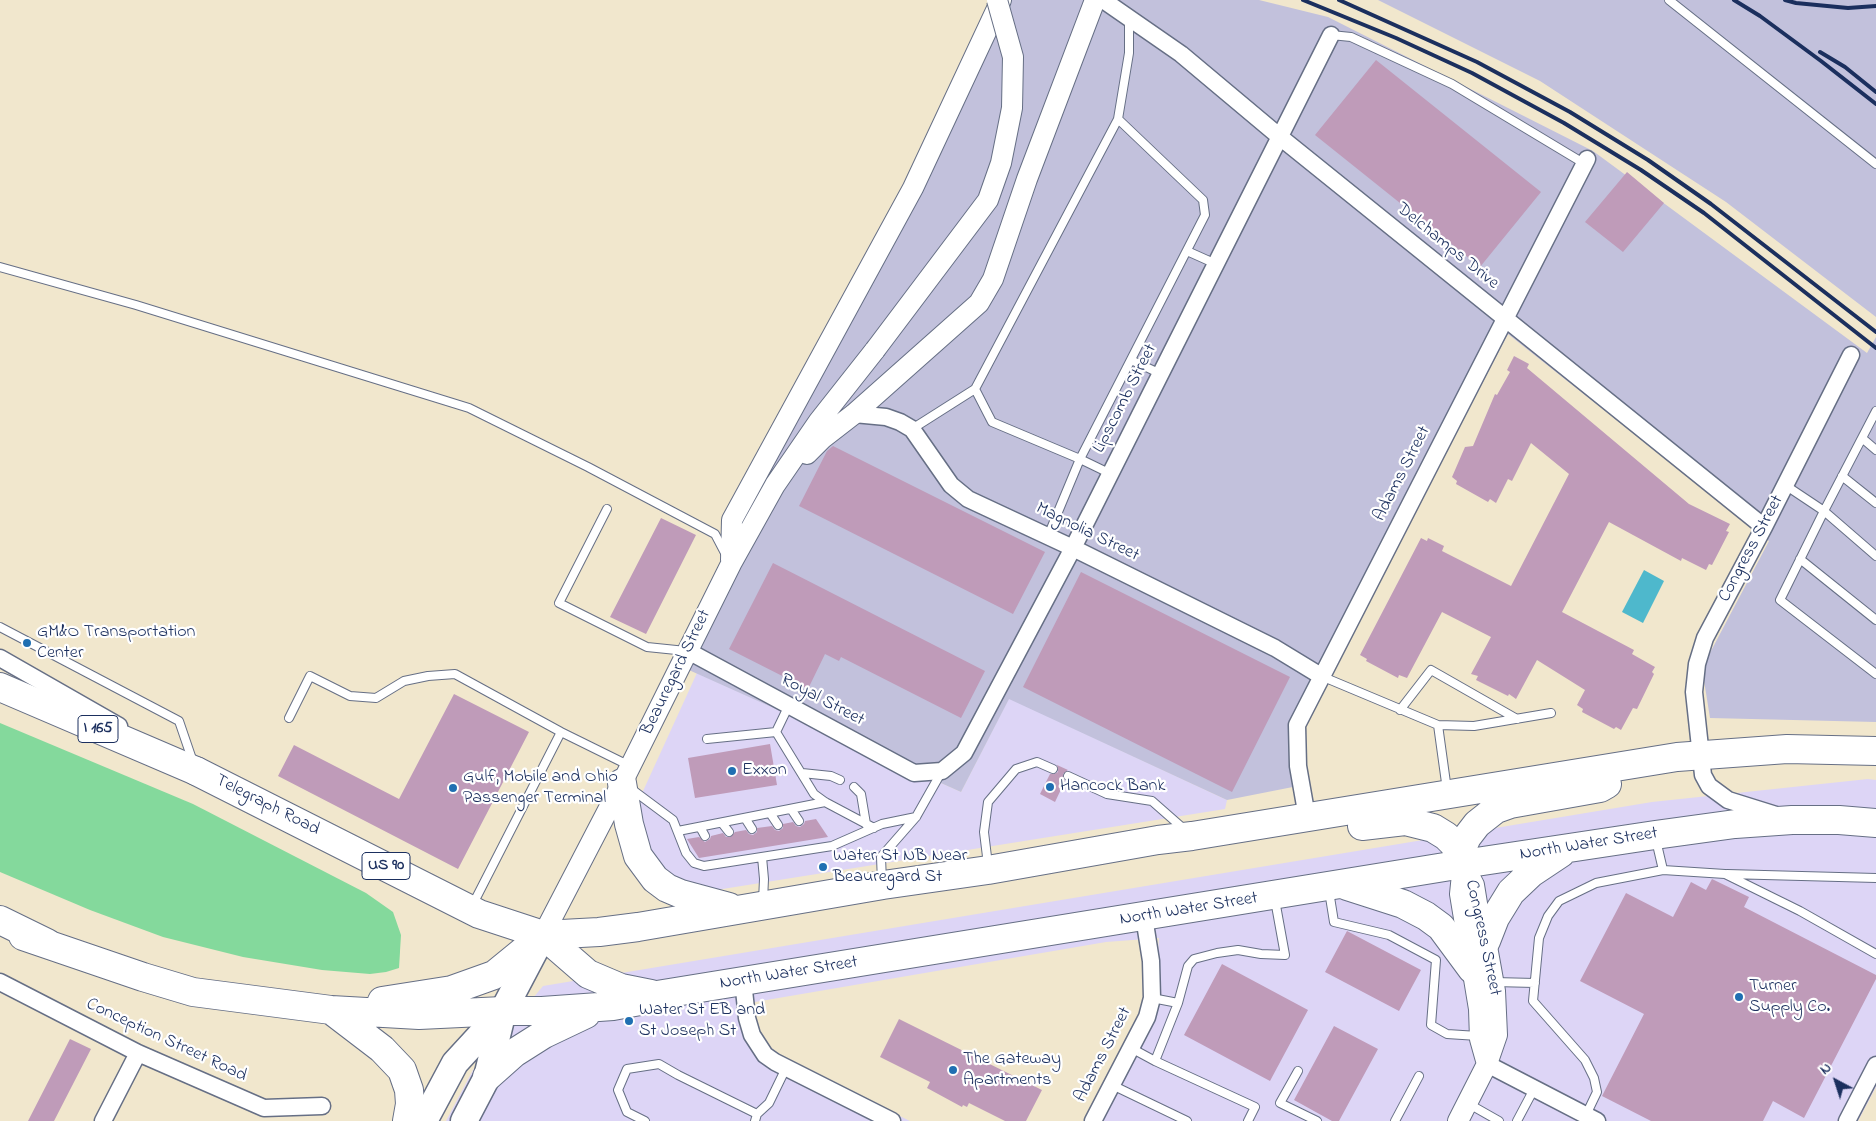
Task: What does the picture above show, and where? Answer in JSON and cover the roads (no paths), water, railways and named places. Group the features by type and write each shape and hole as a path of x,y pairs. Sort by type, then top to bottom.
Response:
{"highway":[{"name":"I 165","path":"0,687 196,771"},
{"path":"0,930 193,992 331,1010 452,990 494,975 543,935 599,932 638,927 736,909 988,870 1158,840 1700,754 1787,749 1876,751"},
{"path":"1463,864 1462,848 1467,837 1477,824 1496,809 1510,804 1600,788 1664,759"},
{"name":"Telegraph Road","path":"196,771 479,914 543,935"},
{"path":"626,775 629,824 638,856 656,879 667,888 681,894 736,909"},
{"name":"North Water Street","path":"331,1010 419,1015 542,1011 613,1006 640,1002 657,995 1463,864 1655,835 1735,824 1792,820 1839,820 1876,823"},
{"path":"1158,840 1229,847 1387,822 1406,821 1425,825 1446,836 1454,844 1463,864"},
{"path":"1486,940 1495,918 1511,892 1531,873 1566,849"},
{"path":"1335,886 1389,899 1426,916 1441,928 1483,976"},
{"path":"0,920 47,944"},
{"path":"543,935 588,974 620,988 657,995"},
{"path":"487,1077 514,1053 544,1034 577,1017 613,1006"},
{"path":"331,1010 382,1049 402,1070 410,1090 407,1121"}],"main road":[{"name":"Beauregard Street","path":"464,1121 487,1077 503,1011 543,935"},
{"name":"Beauregard Street","path":"424,1121 455,1063 503,1011"}],"street":[{"name":"Beauregard Street","path":"543,935 626,775 730,564 775,485 819,421 988,200 1001,164 1012,108 1013,58 998,0"},
{"path":"730,564 732,520 913,188 1001,0"},
{"path":"775,485 823,438 854,414 979,303 993,279 1095,0"},
{"name":"Delchamps Drive","path":"1103,0 1182,54 1280,137 1505,320 1764,527"},
{"name":"Lipscomb Street","path":"942,771 964,753 1073,548 1331,35"},
{"name":"Adams Street","path":"1307,816 1298,766 1297,725 1586,162"},
{"name":"Congress Street","path":"1792,820 1737,804 1721,796 1709,786 1703,775 1700,754 1694,692 1697,664 1705,638 1764,527 1851,355"},
{"path":"854,414 886,417 912,429"},
{"name":"Magnolia Street","path":"912,429 944,476 968,499 1073,548 1275,648 1321,676"},
{"name":"Royal Street","path":"688,651 914,773 942,771"},
{"name":"Telegraph Road","path":"0,658 196,771"},
{"name":"Congress Street","path":"1463,864 1474,885 1481,928 1486,940 1479,1009 1480,1036 1487,1064"},
{"name":"Congress Street","path":"1458,1121 1487,1064 1498,1035 1460,894 1463,864"},
{"path":"0,908 47,944"},
{"name":"Adams Street","path":"1093,1121 1147,1017 1152,998 1151,961 1144,917"},
{"path":"743,981 747,1018 752,1035 765,1055 786,1068 892,1121"},
{"name":"Conception Street Road","path":"0,982 138,1053 264,1108 322,1106"},
{"path":"104,1121 138,1053"},
{"path":"1487,1064 1592,1118"},
{"path":"1847,1121 1876,1065"}],"lane":[{"path":"1669,0 1876,164"},
{"path":"912,429 975,388 1118,119 1129,53 1129,18"},
{"path":"1331,35 1351,37 1452,84 1586,162"},
{"path":"1048,536 1080,459 1206,215 1203,200 1118,119"},
{"path":"1187,252 1216,264"},
{"path":"0,267 136,306 469,408 588,467 715,534 730,564"},
{"path":"1131,360 1161,374"},
{"path":"975,388 992,422 1111,474"},
{"path":"1876,411 1780,600 1876,674"},
{"path":"1862,438 1876,450"},
{"path":"1842,476 1876,503"},
{"path":"1785,485 1824,511 1876,556"},
{"path":"607,509 559,603 647,647 688,651"},
{"path":"1800,559 1876,620"},
{"path":"0,627 179,721 196,771"},
{"path":"1400,710 1431,670 1517,719"},
{"path":"289,718 310,676 350,696 376,698 404,681 428,676 455,674 561,732 626,775 673,820 686,853 694,863 704,866 832,846 874,828 916,817"},
{"path":"1321,676 1438,725 1474,726 1551,712"},
{"path":"776,732 788,705"},
{"path":"1438,725 1447,794"},
{"path":"470,909 561,732"},
{"path":"707,739 776,732"},
{"path":"776,732 814,794 825,802 874,828"},
{"path":"988,870 984,832 988,802 1016,769 1037,762 1053,769"},
{"path":"883,885 881,857 916,817 942,771"},
{"path":"802,773 831,776 840,780"},
{"path":"1068,776 1107,794 1152,801 1192,836"},
{"path":"854,787 862,794 866,824"},
{"path":"678,831 825,802"},
{"path":"791,809 799,821"},
{"path":"770,813 778,825"},
{"path":"745,818 752,829"},
{"path":"722,823 730,832"},
{"path":"700,827 705,836"},
{"path":"1655,835 1663,870"},
{"path":"811,840 817,848"},
{"path":"789,843 795,852"},
{"path":"764,847 770,856"},
{"path":"742,851 749,859"},
{"path":"716,855 722,863"},
{"path":"762,857 764,880 763,905"},
{"path":"1592,1118 1597,1092 1594,1078 1585,1060 1533,1001 1539,938 1548,916 1559,901 1596,883 1663,870 1724,874 1876,878"},
{"path":"1724,874 1800,912 1876,954"},
{"path":"1335,886 1334,922 1389,935 1436,960 1430,1025 1448,1034 1480,1036"},
{"path":"1155,1061 1178,1003 1188,966 1194,959 1217,952 1238,950 1284,955 1275,896"},
{"path":"1483,976 1535,982"},
{"path":"1152,998 1178,1003"},
{"path":"1131,1048 1255,1107 1248,1121"},
{"path":"645,1121 627,1112 618,1090 627,1069 659,1064 756,1118 768,1103 786,1068"},
{"path":"1298,1070 1280,1103 1317,1121"},
{"path":"1394,1121 1419,1076"},
{"path":"1112,1085 1187,1121"},
{"path":"1517,1121 1534,1089"},
{"path":"1467,1103 1499,1121"}],"water":[{"path":"1644,570 1664,581 1643,623 1622,612"}],"railway":[{"path":"1303,0 1396,38 1472,73 1564,123 1641,170 1704,213 1876,348"},
{"path":"1339,0 1477,62 1570,112 1648,160 1711,204 1876,332"},
{"path":"1734,0 1760,16 1876,104"},
{"path":"1785,0 1796,3 1848,8 1876,6"},
{"path":"1820,52 1845,67 1876,92"}],"place":[{"name":"GM&O Transportation Center","path":"27,643"},
{"name":"Exxon","path":"732,771"},
{"name":"Hancock Bank","path":"1050,787"},
{"name":"Gulf, Mobile and Ohio Passenger Terminal","path":"453,788"},
{"name":"Water St NB Near Beauregard St","path":"823,867"},
{"name":"Turner Supply Co.","path":"1739,997"},
{"name":"Water St EB and St Joseph St","path":"629,1021"},
{"name":"The Gateway Apartments","path":"953,1070"}]}
